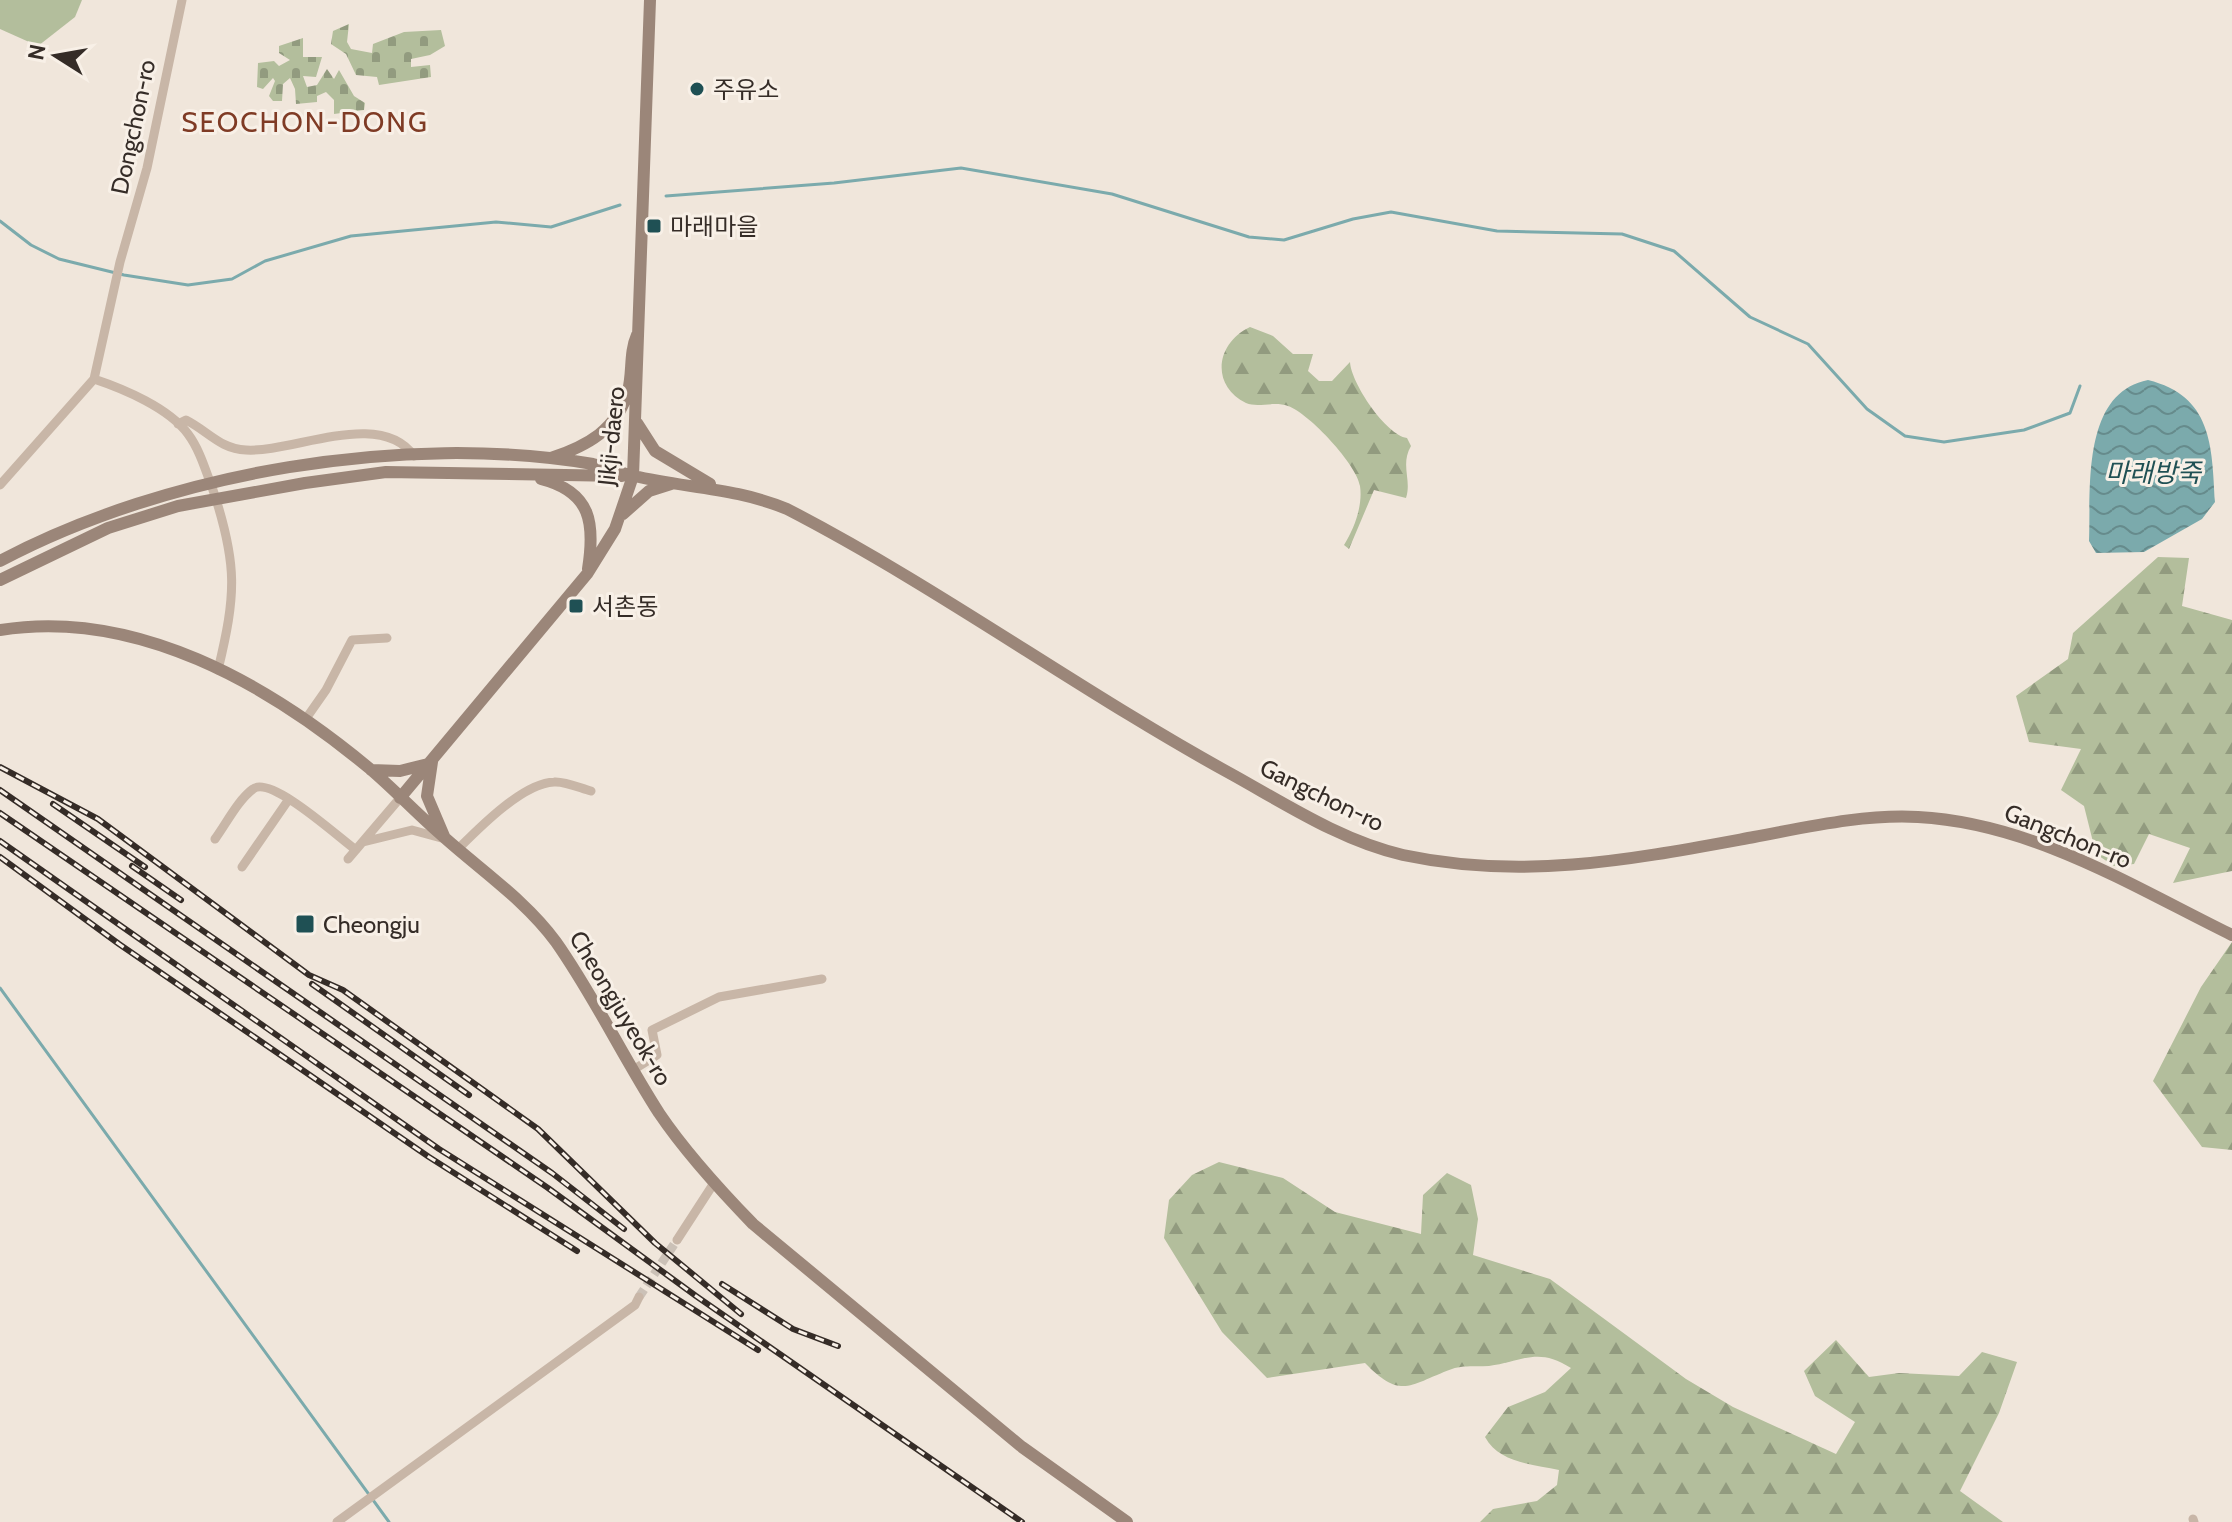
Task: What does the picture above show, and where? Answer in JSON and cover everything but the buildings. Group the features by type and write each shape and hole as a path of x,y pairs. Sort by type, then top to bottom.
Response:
{"main road":[{"name":"Jikji-daero","path":"400,798 587,574 621,517 633,476 637,423 650,0"},
{"path":"544,460 582,447 609,429 628,391 631,348 641,326"},
{"path":"637,423 655,451 720,489"},
{"path":"0,561 115,508 210,482 299,464 481,455 594,464 633,476"},
{"path":"0,580 108,528 178,506 216,499 386,472 515,472 590,478 633,476"},
{"path":"515,472 559,483 578,497 593,528 587,574"},
{"name":"Gangchon-ro","path":"633,476 758,497 812,522 1187,750 1312,820 1399,854 1457,864 1520,869 1587,865 1870,817 1919,817 1974,824 2018,835 2070,855 2232,935"},
{"path":"621,517 649,491 678,483"},
{"path":"0,620 20,626"},
{"path":"0,630 20,626"},
{"name":"Cheongjuyeok-ro","path":"20,626 107,630 153,644 218,670 305,720 371,770 543,926 661,1116 714,1183 806,1270 1022,1447 1127,1522"},
{"path":"371,770 400,771 431,761 427,796 445,839"}],"street":[{"name":"Dongchon-ro","path":"90,381 144,179 182,0"},
{"path":"0,485 90,381 114,385 178,424 188,434 210,482 232,555 235,584 218,670"},
{"path":"178,424 186,420 222,446 248,451 319,437 363,435 397,440 414,456"},
{"path":"305,720 326,690 352,640 358,637 387,638"},
{"path":"458,849 488,823 508,800 541,785 555,781 591,791"},
{"path":"215,839 257,786 278,791 356,850"},
{"path":"348,859 400,798"},
{"path":"242,867 289,799"},
{"path":"363,842 412,830 445,839"},
{"path":"633,1070 657,1055 652,1030 719,997 822,979"},
{"path":"677,1240 714,1183"},
{"path":"337,1522 635,1305 639,1297"}],"green space":[{"path":"0,0 82,0 75,17 38,46 0,29"},
{"path":"349,24 347,42 351,49 372,53 373,44 404,32 441,30 445,46 430,55 411,59 411,67 430,65 431,77 379,85 377,77 356,75 346,54 331,44 333,31"},
{"path":"303,38 303,57 322,57 316,77 303,76 307,87 317,85 327,69 334,79 339,70 354,96 365,103 364,110 334,114 334,100 326,92 317,96 317,102 296,104 290,78 283,84 282,101 273,101 269,96 275,81 273,78 263,89 257,87 258,63 274,61 279,66 290,60 279,53 279,46"},
{"path":"1250,327 1273,336 1293,354 1313,354 1308,371 1319,381 1332,381 1350,362 1356,382 1371,407 1389,428 1407,438 1411,446 1406,460 1406,498 1374,490 1349,549 1344,545 1357,517 1361,494 1351,466 1320,429 1297,411 1283,405 1246,403 1234,395 1222,375 1224,353 1239,334"},
{"path":"2158,557 2189,558 2182,606 2232,620 2232,871 2173,883 2190,848 2149,834 2134,864 2114,866 2096,854 2084,806 2061,790 2081,749 2029,742 2016,696 2068,659 2073,633"},
{"path":"2232,942 2232,1150 2202,1147 2153,1081 2201,987"},
{"path":"1219,1162 1283,1178 1335,1212 1421,1234 1423,1195 1447,1173 1471,1185 1478,1219 1473,1255 1550,1279 1686,1379 1733,1407 1836,1454 1855,1422 1815,1396 1804,1371 1836,1340 1869,1377 1899,1373 1959,1376 1982,1352 2017,1362 1999,1413 1960,1491 2003,1522 1480,1522 1493,1509 1537,1501 1557,1485 1559,1470 1507,1457 1491,1446 1485,1437 1508,1407 1545,1392 1571,1368 1548,1358 1530,1357 1489,1366 1456,1368 1407,1386 1388,1382 1365,1363 1267,1378 1222,1332 1164,1238 1169,1200 1192,1175"}],"water":[{"name":"마래방죽","path":"2148,380 2169,387 2197,411 2209,443 2215,502 2202,519 2144,552 2096,553 2089,541 2090,496 2094,446 2100,423 2111,403 2126,389"}],"waterway":[{"path":"666,196 834,183 961,168 1112,194 1249,237 1284,240 1353,219 1391,212 1497,231 1622,234 1674,251 1750,317 1808,344 1867,409 1905,436 1944,442 2024,430 2070,413 2080,386"},
{"path":"0,221 31,245 59,259 124,275 188,285 232,279 265,261 351,236 496,222 551,227 620,205"},
{"path":"0,988 389,1522"}],"tunnel":[{"path":"639,1297 677,1240"}],"railway":[{"path":"0,767 98,819 309,975 343,990 538,1129 655,1243 741,1314"},
{"path":"0,790 552,1173 624,1229"},
{"path":"53,804 145,867"},
{"path":"0,813 548,1188 696,1296 1022,1522"},
{"path":"0,841 439,1149 758,1350"},
{"path":"0,857 119,944 429,1157 577,1251"},
{"path":"132,866 181,900"},
{"path":"312,984 469,1095"},
{"path":"722,1284 793,1329 838,1346"}],"place":[{"name":"주유소","path":"697,89"},
{"name":"마래마을","path":"654,226"},
{"name":"서촌동","path":"576,606"},
{"name":"Cheongju","path":"305,924"}],"district":[{"name":"SEOCHON-DONG","path":"305,122"}]}
